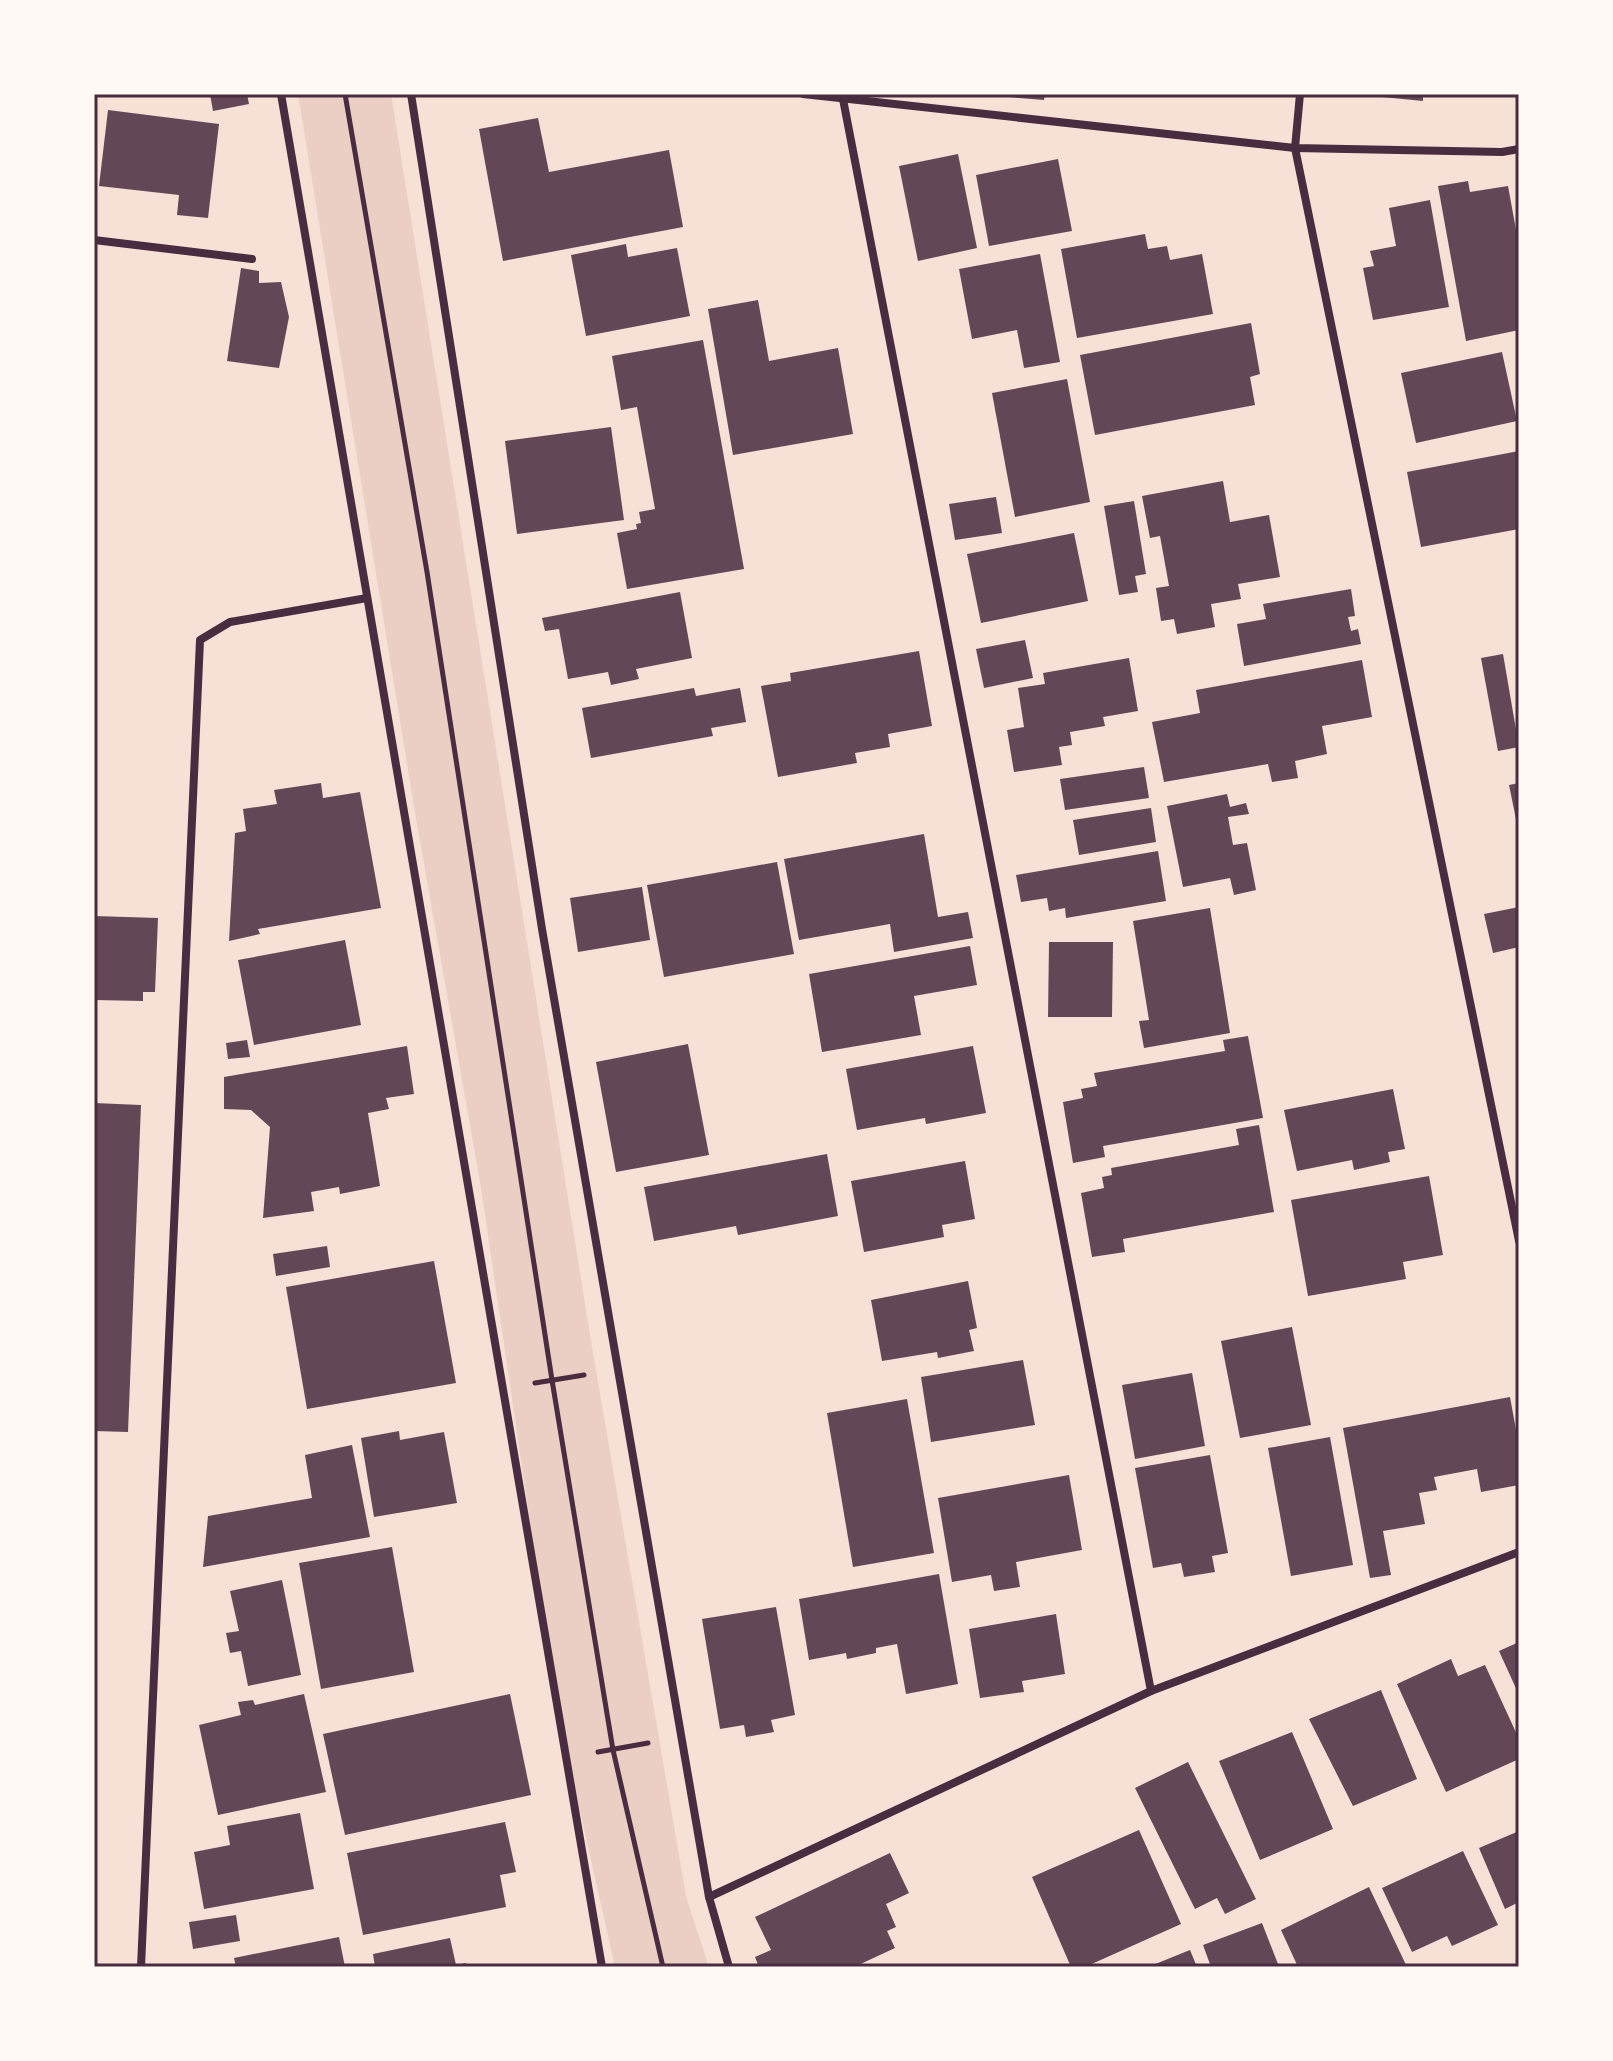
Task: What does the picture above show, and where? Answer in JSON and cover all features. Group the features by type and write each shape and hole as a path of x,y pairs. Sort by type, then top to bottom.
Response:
{"street":[{"path":"281,94 602,1967"},
{"path":"411,94 542,929 709,1897 729,1967"},
{"path":"803,94 1295,148 1502,152 1519,149"},
{"path":"1300,94 1295,148 1519,1241"},
{"path":"842,96 1151,1691"},
{"path":"94,240 252,259"},
{"path":"141,1967 200,640 230,622 367,598"},
{"path":"709,1897 1151,1691 1519,1552"}],"path":[{"path":"345,94 427,572 552,1380 613,1750 663,1967"},
{"path":"503,1390 618,1369"},
{"path":"566,1756 681,1736"}],"shaded area":[{"path":"298,94 391,94 591,1341 686,1896 709,1967 615,1967 558,1713 481,1188 414,807"}],"building":[{"path":"210,94 247,94 249,104 213,111"},
{"path":"996,94 1045,94 1044,100"},
{"path":"1423,94 1423,101 1372,96"},
{"path":"108,110 219,124 208,218 177,215 179,195 99,186"},
{"path":"538,118 549,172 669,150 683,227 503,261 479,129"},
{"path":"958,154 977,248 918,261 899,166"},
{"path":"1058,159 1072,231 989,246 976,175"},
{"path":"1468,181 1470,192 1508,186 1519,246 1519,330 1466,341 1438,186"},
{"path":"1430,200 1449,307 1373,320 1363,268 1374,266 1370,251 1396,246 1389,208"},
{"path":"1145,234 1148,249 1167,246 1170,260 1202,254 1213,314 1077,338 1061,249"},
{"path":"626,244 628,257 677,248 690,316 586,336 571,255"},
{"path":"1040,254 1060,362 1024,368 1017,330 972,339 959,269"},
{"path":"241,268 259,271 259,283 281,282 289,317 279,368 227,361"},
{"path":"758,300 769,361 838,348 853,434 733,455 708,309"},
{"path":"1251,323 1260,374 1250,377 1255,405 1095,435 1080,355"},
{"path":"703,340 744,569 627,589 617,533 637,529 636,524 641,523 639,512 655,509 637,407 621,410 612,356"},
{"path":"1502,352 1517,421 1416,443 1401,373"},
{"path":"1067,379 1090,502 1015,517 992,393"},
{"path":"611,427 624,520 517,534 505,441"},
{"path":"1519,451 1519,529 1421,547 1407,472"},
{"path":"1223,481 1230,522 1269,515 1280,577 1238,584 1241,599 1211,604 1215,627 1177,634 1174,619 1161,621 1156,588 1169,586 1160,536 1150,538 1142,496"},
{"path":"996,497 1002,533 955,540 949,504"},
{"path":"1134,501 1146,574 1135,576 1138,592 1119,595 1104,506"},
{"path":"1074,533 1088,601 981,623 967,554"},
{"path":"1351,589 1355,616 1348,617 1351,631 1358,629 1361,644 1244,666 1237,624 1266,619 1263,604"},
{"path":"680,592 692,658 636,669 639,679 611,685 608,672 568,679 559,629 545,631 542,618"},
{"path":"1025,640 1033,678 984,688 976,649"},
{"path":"919,651 932,726 888,734 890,747 855,753 857,763 778,777 761,686 791,681 790,673"},
{"path":"1503,654 1519,747 1498,751 1481,658"},
{"path":"1129,658 1138,711 1103,717 1105,726 1070,732 1072,745 1059,747 1062,765 1014,772 1007,730 1024,727 1018,688 1045,684 1043,673"},
{"path":"1362,660 1372,717 1322,726 1327,754 1295,761 1298,778 1272,782 1268,764 1164,782 1152,722 1200,713 1196,690"},
{"path":"694,688 696,696 740,688 746,722 711,728 713,736 591,758 582,708"},
{"path":"1144,767 1149,798 1065,810 1060,779"},
{"path":"321,783 323,798 360,792 381,908 258,929 260,934 229,941 235,833 246,831 243,809 277,804 274,790"},
{"path":"1519,783 1519,829 1518,829 1509,785"},
{"path":"1227,794 1230,807 1246,803 1249,814 1228,817 1233,845 1247,843 1256,890 1234,895 1230,878 1183,887 1167,806"},
{"path":"1151,808 1156,842 1079,855 1073,820"},
{"path":"924,834 938,917 968,912 973,938 894,952 890,924 799,940 784,859"},
{"path":"1158,851 1166,901 1066,918 1065,908 1049,911 1047,898 1021,902 1016,875"},
{"path":"777,862 794,954 664,977 647,885"},
{"path":"642,887 650,940 578,952 570,898"},
{"path":"1519,907 1519,947 1493,953 1484,914"},
{"path":"1210,908 1230,1033 1144,1048 1139,1021 1149,1020 1133,921"},
{"path":"94,916 158,918 155,992 143,992 143,1001 94,1000"},
{"path":"345,940 361,1025 254,1045 238,960"},
{"path":"1049,942 1113,942 1112,1017 1048,1017"},
{"path":"970,946 977,985 914,996 921,1035 822,1052 809,974"},
{"path":"1248,1036 1263,1118 1103,1146 1105,1157 1073,1163 1063,1102 1083,1098 1081,1089 1097,1086 1094,1073 1225,1051 1223,1040"},
{"path":"247,1040 250,1057 228,1059 226,1043"},
{"path":"688,1044 709,1155 616,1172 596,1062"},
{"path":"407,1046 414,1094 386,1098 389,1109 368,1113 380,1186 340,1194 339,1187 311,1192 314,1211 263,1218 270,1127 251,1110 224,1109 224,1077"},
{"path":"973,1046 986,1113 926,1124 925,1118 857,1130 846,1069"},
{"path":"1393,1089 1405,1149 1388,1152 1390,1162 1354,1170 1352,1160 1297,1171 1284,1110"},
{"path":"94,1103 141,1105 128,1432 94,1431"},
{"path":"1259,1125 1274,1212 1123,1239 1125,1252 1092,1257 1081,1193 1104,1188 1102,1177 1112,1175 1111,1168 1239,1145 1236,1129"},
{"path":"827,1154 838,1216 738,1235 736,1226 654,1241 644,1187"},
{"path":"965,1161 975,1219 942,1225 944,1237 864,1252 851,1181"},
{"path":"1429,1176 1443,1255 1403,1262 1406,1279 1308,1296 1291,1200"},
{"path":"327,1246 330,1267 276,1276 273,1254"},
{"path":"434,1261 456,1383 307,1409 286,1287"},
{"path":"968,1281 977,1328 969,1330 974,1351 938,1358 937,1352 882,1361 871,1300"},
{"path":"1292,1327 1311,1425 1240,1438 1221,1341"},
{"path":"1023,1360 1035,1425 931,1442 921,1377"},
{"path":"1192,1373 1205,1446 1135,1459 1122,1385"},
{"path":"1510,1397 1519,1446 1519,1485 1481,1492 1477,1469 1434,1477 1437,1490 1419,1493 1425,1524 1383,1531 1391,1575 1370,1578 1343,1428"},
{"path":"907,1399 934,1553 853,1567 827,1413"},
{"path":"399,1431 400,1440 444,1432 457,1503 374,1517 361,1438"},
{"path":"1330,1437 1353,1565 1291,1576 1268,1448"},
{"path":"352,1445 370,1537 203,1567 208,1516 312,1498 305,1455"},
{"path":"1210,1455 1228,1553 1212,1556 1215,1572 1184,1577 1181,1563 1153,1568 1135,1468"},
{"path":"1069,1475 1082,1550 1016,1562 1020,1587 994,1591 991,1575 952,1582 938,1498"},
{"path":"392,1547 414,1672 321,1689 299,1563"},
{"path":"939,1574 958,1684 906,1694 897,1644 876,1648 876,1653 847,1659 846,1653 809,1660 799,1599"},
{"path":"282,1580 301,1675 248,1686 241,1651 230,1653 226,1633 239,1631 230,1591"},
{"path":"776,1607 795,1715 771,1720 774,1732 746,1737 744,1725 720,1729 702,1619"},
{"path":"1056,1614 1065,1674 1022,1681 1024,1692 980,1698 969,1629"},
{"path":"1519,1642 1519,1695 1499,1651"},
{"path":"1451,1659 1458,1676 1485,1665 1519,1739 1519,1759 1446,1792 1397,1684"},
{"path":"1381,1690 1417,1779 1353,1806 1309,1719"},
{"path":"304,1694 326,1792 218,1815 199,1725 241,1715 238,1702 253,1700 255,1705"},
{"path":"510,1694 531,1795 345,1835 323,1734"},
{"path":"1292,1732 1333,1829 1260,1860 1219,1761"},
{"path":"1188,1762 1256,1899 1225,1914 1217,1898 1195,1909 1135,1788"},
{"path":"300,1813 314,1889 204,1909 194,1852 230,1845 227,1826"},
{"path":"505,1822 516,1872 500,1875 506,1907 363,1935 347,1853"},
{"path":"1139,1830 1181,1924 1085,1967 1071,1967 1032,1877"},
{"path":"1519,1831 1519,1902 1505,1909 1479,1848"},
{"path":"1463,1851 1498,1925 1452,1946 1447,1936 1412,1952 1382,1888"},
{"path":"890,1853 909,1893 886,1904 896,1927 887,1931 895,1948 854,1967 759,1967 755,1957 771,1950 755,1917"},
{"path":"1369,1887 1407,1967 1298,1967 1281,1930"},
{"path":"236,1915 240,1941 193,1949 189,1922"},
{"path":"1262,1923 1278,1964 1270,1967 1211,1967 1203,1945"},
{"path":"339,1937 345,1967 236,1967 234,1958"},
{"path":"450,1938 456,1965 466,1963 466,1967 375,1967 373,1954"},
{"path":"1190,1950 1197,1967 1148,1967"}]}
